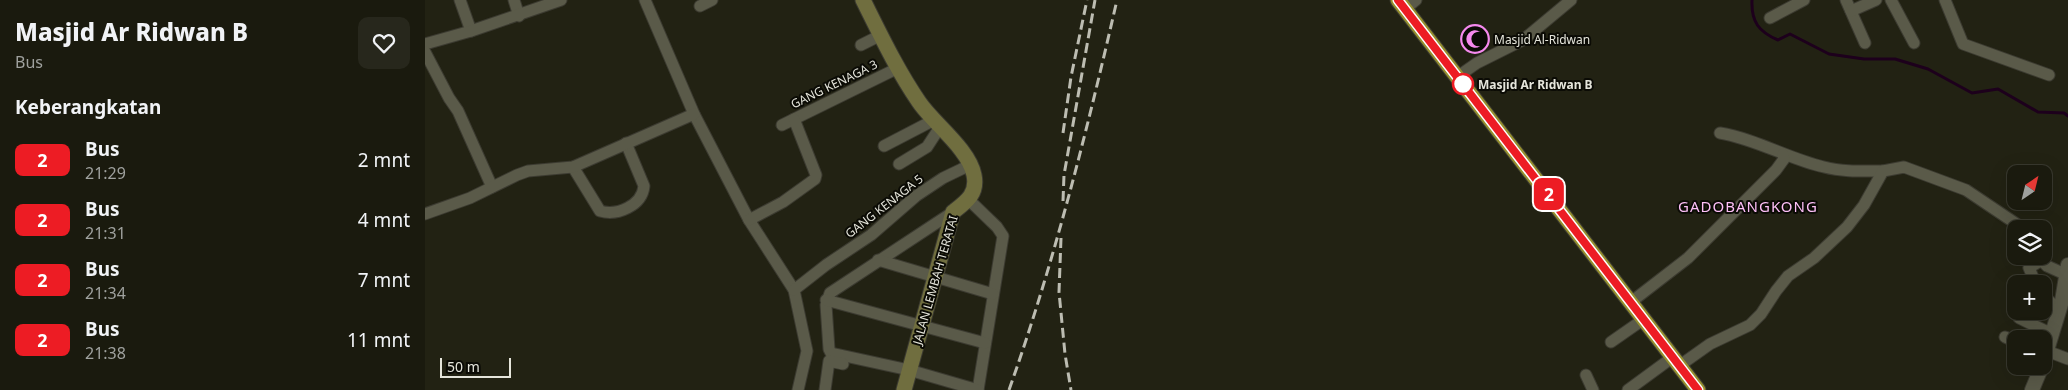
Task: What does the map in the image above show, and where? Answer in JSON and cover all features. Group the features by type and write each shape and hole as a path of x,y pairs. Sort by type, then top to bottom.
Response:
{"highway":[{"path":"1410,2 1457,77 1698,390"}],"main road":[{"path":"863,0 898,68 921,105 958,146 970,165 974,180 973,191 969,200"},
{"name":"JALAN LEMBAH TERATAI","path":"907,379 953,212 969,200"}],"street":[{"path":"460,0 471,32"},
{"path":"513,0 519,16"},
{"path":"425,44 471,32 561,0"},
{"path":"645,0 693,114 749,220 794,290 807,351 797,390"},
{"path":"700,6 712,0"},
{"path":"1457,77 1477,63 1519,43 1571,0"},
{"path":"1770,18 1804,0"},
{"path":"1865,44 1848,5 1876,0"},
{"path":"1891,0 1914,43"},
{"path":"1945,0 1963,44 2049,75"},
{"path":"861,45 881,35"},
{"path":"425,52 449,98 458,111 492,187"},
{"name":"GANG KENAGA 3","path":"782,125 898,68"},
{"path":"425,214 470,198 527,171 573,167 693,114"},
{"path":"749,220 783,202 815,178 816,174 794,119"},
{"path":"884,146 937,123"},
{"path":"899,164 927,147 937,123"},
{"path":"1720,133 1836,170 1883,171 1903,167 1966,190 2011,220"},
{"path":"573,167 600,211 609,214 626,209 640,198 644,186 626,143"},
{"path":"1631,302 1688,258 1776,170 1784,159 1783,154"},
{"name":"GANG KENAGA 5","path":"794,290 826,265 871,235 917,196 943,178 970,165"},
{"path":"1628,390 1676,362 1750,325 1761,314 1788,276 1814,258 1847,227 1864,206 1883,171"},
{"path":"953,212 830,293 826,300 829,349 831,353 907,379 978,390 1003,236 997,227 969,200"},
{"path":"878,260 993,294"},
{"path":"2048,265 2052,269 2067,270 2052,334"},
{"path":"826,300 985,343"},
{"path":"2052,303 2059,310"},
{"path":"1611,342 1644,318"},
{"path":"2023,320 2044,330"},
{"path":"2052,358 2068,359"},
{"path":"816,359 955,390"},
{"path":"825,390 829,361"},
{"path":"1586,375 1593,390"},
{"path":"2032,390 2038,375"}],"building":[{"name":"Masjid Al-Ridwan","path":"1478,25 1488,42 1472,52 1462,35"}],"waterway":[{"path":"1752,0 1753,14 1757,25 1761,30 1778,40 1790,34 1829,54 1864,59 1895,59 1928,69 1972,93 1998,89 2038,112 2064,113 2068,116"}],"railway":[{"path":"1063,133 1071,77 1087,0"},
{"path":"1063,201 1064,175 1095,0"},
{"path":"1009,390 1041,294 1069,196 1117,0"},
{"path":"1061,238 1059,292 1065,354 1071,390"}],"bus line":[{"name":"2","path":"1398,0 1698,390"}],"place":[{"name":"Masjid Al-Ridwan","path":"1475,39"},
{"name":"Masjid Ar Ridwan B","path":"1463,84"}],"district":[{"name":"GADOBANGKONG","path":"1748,206"}]}
